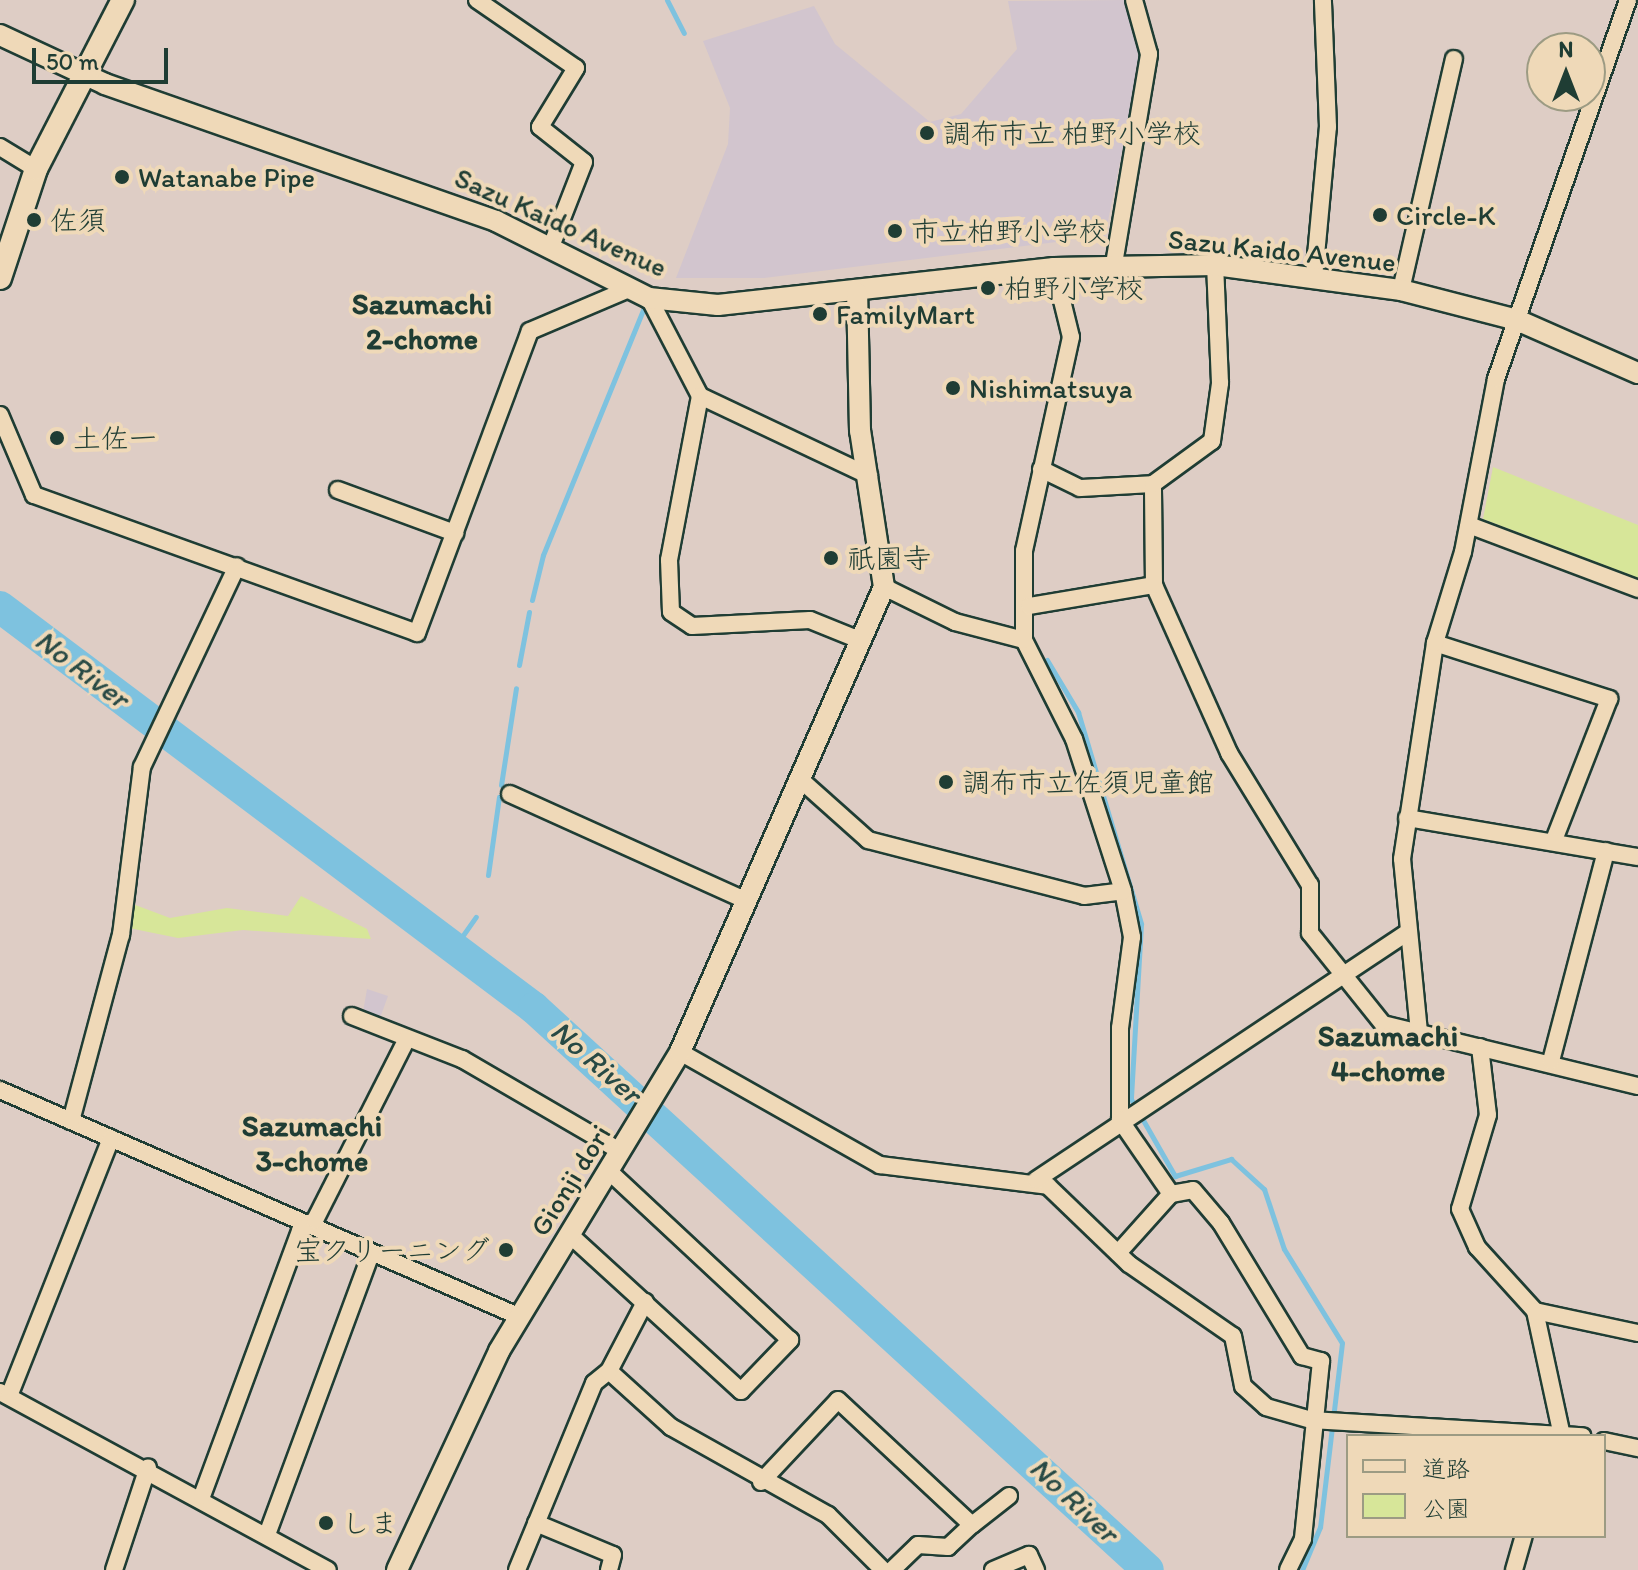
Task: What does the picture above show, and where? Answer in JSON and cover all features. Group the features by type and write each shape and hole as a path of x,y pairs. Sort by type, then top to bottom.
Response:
{"main road":[{"path":"0,278 36,169 82,73 123,0"}],"street":[{"path":"477,0 576,68 540,127 584,162 550,249"},
{"path":"1114,264 1149,54 1134,0"},
{"path":"1314,277 1328,127 1323,0"},
{"path":"1419,1032 1402,859 1435,643 1469,525 1496,379 1628,0"},
{"name":"Sazu Kaido Avenue","path":"0,35 82,73 422,193 550,249 649,298 718,305 857,293 1054,268 1114,264 1215,265 1401,290 1517,320 1638,373"},
{"path":"1401,290 1454,59"},
{"path":"0,147 36,169"},
{"path":"1041,469 1080,488 1153,484 1212,441 1220,383 1215,265"},
{"path":"1054,268 1071,337 1024,551 1029,606 1024,640 1074,739 1123,891 1132,937 1120,1028 1120,1120 1171,1194"},
{"path":"0,415 34,495 417,633 530,331 629,289"},
{"path":"857,293 860,431 884,587 955,622 1024,640"},
{"path":"649,298 700,396 869,476"},
{"path":"700,396 669,560 671,612 692,626 810,620 862,641"},
{"path":"1153,484 1154,585 1229,753 1310,885 1310,933 1342,976 1383,1024 1551,1061 1638,1086"},
{"path":"338,490 455,533"},
{"path":"1469,525 1638,589"},
{"path":"71,1121 121,935 126,858 144,762 170,698 237,566"},
{"path":"1029,606 1154,585"},
{"name":"Gionji dori","path":"397,1570 518,1316 634,1132 680,1052 884,587"},
{"path":"1435,643 1609,699 1554,840"},
{"path":"801,780 868,840 1084,896 1123,891"},
{"path":"510,794 747,901"},
{"path":"1407,818 1554,840 1638,857"},
{"path":"1551,1061 1606,851"},
{"path":"680,1052 880,1165 931,1176 1036,1180 1120,1120 1408,932"},
{"path":"352,1016 462,1059 620,1151"},
{"path":"202,1496 308,1225 407,1039"},
{"path":"1036,1180 1118,1253 1233,1336 1249,1396 1311,1420 1563,1434 1535,1311 1477,1247 1460,1209 1488,1115 1480,1047"},
{"path":"0,1090 518,1316"},
{"path":"111,1139 5,1394 202,1496 328,1570"},
{"path":"569,1234 741,1391 790,1340 609,1171"},
{"path":"1118,1253 1171,1194 1193,1190 1221,1223 1302,1356 1321,1361 1311,1420 1303,1539 1288,1570"},
{"path":"268,1532 371,1253"},
{"path":"517,1570 594,1383 609,1371 645,1302"},
{"path":"1535,1311 1638,1333"},
{"path":"609,1371 671,1427 761,1482 828,1515 883,1570"},
{"path":"761,1482 838,1400 972,1525"},
{"path":"1606,1441 1638,1448"},
{"path":"114,1570 148,1467"},
{"path":"892,1570 918,1545 948,1547 1009,1496"},
{"path":"536,1523 613,1555 609,1570"},
{"path":"1514,1570 1523,1538"},
{"path":"993,1570 1029,1555 1036,1570"}],"shaded area":[{"name":"調布市立 柏野小学校","path":"1124,0 1142,54 1105,236 764,278 676,278 728,144 730,108 703,41 814,6 835,44 930,122 961,114 1017,49 1008,1"},
{"path":"367,989 388,996 380,1018 363,1012"}],"green space":[{"path":"1493,467 1638,525 1638,578 1483,519"},
{"path":"301,896 367,929 371,939 243,930 178,938 129,928 130,903 170,918 227,908 288,916"}],"waterway":[{"path":"667,0 684,33"},
{"path":"532,600 543,555 644,308"},
{"name":"No River","path":"0,607 534,1008 1148,1570"},
{"path":"519,665 529,612"},
{"path":"1047,660 1078,712 1141,924 1131,1099 1175,1176 1231,1159 1264,1189 1284,1249 1342,1343 1320,1527 1302,1570"},
{"path":"501,785 516,688"},
{"path":"488,875 499,797"},
{"path":"454,948 476,917"}],"place":[{"name":"調布市立 柏野小学校","path":"927,133"},
{"name":"Watanabe Pipe","path":"122,177"},
{"name":"Circle-K","path":"1380,215"},
{"name":"佐須","path":"34,220"},
{"name":"市立柏野小学校","path":"895,231"},
{"name":"柏野小学校","path":"988,288"},
{"name":"FamilyMart","path":"820,314"},
{"name":"Nishimatsuya","path":"953,388"},
{"name":"土佐一","path":"57,438"},
{"name":"祇園寺","path":"831,558"},
{"name":"調布市立佐須児童館","path":"946,782"},
{"name":"宝クリーニング","path":"506,1250"},
{"name":"しま","path":"326,1523"}],"district":[{"name":"Sazumachi 2-chome","path":"422,321"},
{"name":"Sazumachi 4-chome","path":"1388,1053"},
{"name":"Sazumachi 3-chome","path":"312,1143"}]}
